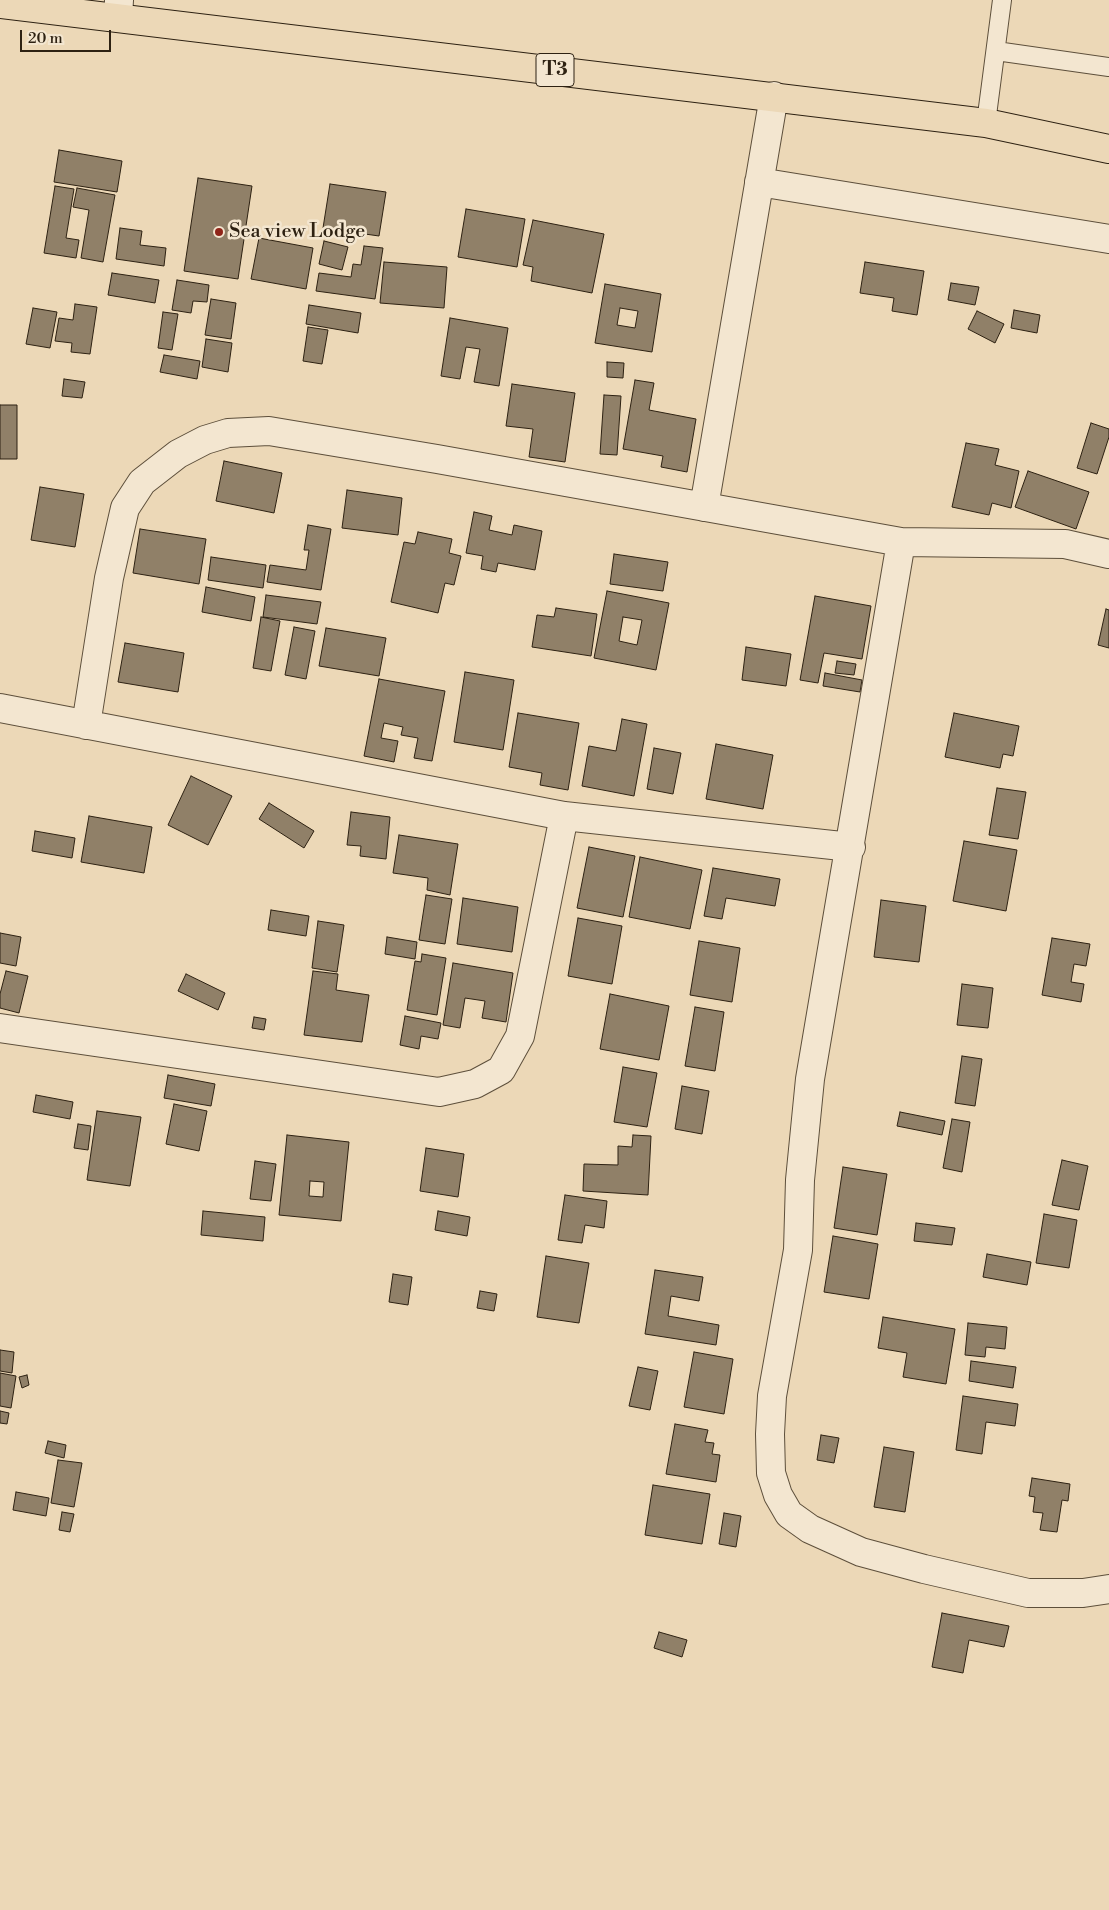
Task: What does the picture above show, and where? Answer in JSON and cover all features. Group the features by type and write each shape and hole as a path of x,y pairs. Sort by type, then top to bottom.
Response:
{"highway":[{"name":"T3","path":"0,4 118,9 986,123 1109,149"}],"street":[{"path":"704,507 774,96"},
{"path":"759,182 1109,239"},
{"path":"86,725 109,578 125,508 142,482 178,454 205,440 228,433 269,431 901,542 1065,544 1109,554"},
{"path":"901,542 851,847 810,1079 800,1180 798,1250 772,1396 770,1434 771,1473 778,1495 789,1514 810,1529 861,1552 1028,1593 1083,1593 1109,1589"},
{"path":"0,708 564,816 851,847"},
{"path":"0,1028 439,1092 475,1084 501,1070 520,1036 564,816"}],"lane":[{"path":"986,123 1002,0"},
{"path":"996,51 1109,67"}],"building":[{"path":"59,150 122,161 117,192 54,182"},
{"path":"198,178 252,186 238,279 184,271"},
{"path":"330,184 386,192 379,236 323,228"},
{"path":"55,186 74,189 66,238 79,240 76,258 44,253"},
{"path":"77,188 115,195 103,262 81,258 89,210 73,207"},
{"path":"466,209 525,219 517,267 458,257"},
{"path":"533,220 604,234 592,293 531,281 533,267 523,265"},
{"path":"120,228 142,231 140,245 166,248 164,266 116,259"},
{"path":"259,238 313,248 306,289 251,279"},
{"path":"324,241 348,247 342,270 319,264"},
{"path":"364,246 383,248 375,299 316,291 319,273 351,277 353,264 361,265"},
{"path":"384,262 447,267 444,308 380,303"},
{"path":"865,262 924,271 917,315 892,311 894,298 860,293"},
{"path":"112,273 159,280 155,303 108,295"},
{"path":"177,280 209,285 207,302 193,301 191,313 172,310"},
{"path":"951,283 979,287 975,305 948,300"},
{"path":"605,284 661,294 652,352 595,343","holes":["620,308 638,311 635,328 617,325"]},
{"path":"211,299 236,303 231,339 205,335"},
{"path":"75,304 97,307 90,354 71,352 72,343 55,341 59,318 73,320"},
{"path":"309,305 361,313 358,333 306,324"},
{"path":"33,308 57,312 50,348 26,344"},
{"path":"1014,310 1040,315 1037,333 1011,328"},
{"path":"977,311 1004,324 995,343 968,329"},
{"path":"163,312 178,314 172,350 158,348"},
{"path":"450,318 508,328 499,386 474,382 480,349 466,347 460,379 441,376"},
{"path":"308,327 328,330 322,364 303,361"},
{"path":"206,339 232,343 228,372 202,367"},
{"path":"164,355 200,361 197,379 160,372"},
{"path":"607,362 624,363 623,378 607,377"},
{"path":"64,379 85,382 82,398 62,396"},
{"path":"635,380 654,383 649,410 696,419 687,472 661,467 663,456 623,449"},
{"path":"512,384 575,393 565,462 529,457 533,429 506,426"},
{"path":"604,395 621,396 617,455 600,454"},
{"path":"0,405 17,405 17,459 0,459"},
{"path":"1091,423 1109,429 1109,437 1097,474 1077,468"},
{"path":"966,443 999,449 995,465 1019,471 1011,508 992,503 989,515 952,507"},
{"path":"224,461 282,473 274,513 216,501"},
{"path":"1028,471 1089,492 1076,529 1015,507"},
{"path":"40,487 84,494 75,547 31,540"},
{"path":"347,490 402,498 398,535 342,528"},
{"path":"474,512 492,516 489,530 512,535 514,525 542,531 535,570 498,563 496,572 481,569 483,556 466,553"},
{"path":"308,525 331,529 321,590 267,582 270,565 306,570 309,550 304,550"},
{"path":"140,529 206,539 199,584 133,573"},
{"path":"418,532 452,539 449,553 461,556 454,585 445,583 438,613 391,602 404,542 415,544"},
{"path":"614,554 668,562 663,591 610,584"},
{"path":"211,557 266,565 263,588 208,580"},
{"path":"206,587 255,597 251,621 202,612"},
{"path":"607,591 669,603 656,670 594,658","holes":["623,617 642,620 637,645 619,641"]},
{"path":"266,595 321,602 317,624 263,617"},
{"path":"815,596 871,606 862,659 824,653 818,683 800,680"},
{"path":"556,608 597,614 591,656 532,647 537,615 554,617"},
{"path":"1106,609 1109,610 1109,648 1098,645"},
{"path":"261,617 280,621 271,671 253,668"},
{"path":"294,627 315,631 306,679 285,675"},
{"path":"326,628 386,638 379,676 319,666"},
{"path":"125,643 184,653 178,692 118,682"},
{"path":"746,647 791,654 786,686 742,680"},
{"path":"837,661 856,664 854,675 835,673"},
{"path":"465,672 514,680 503,750 454,742"},
{"path":"825,673 862,680 860,692 823,686"},
{"path":"379,679 445,691 432,761 414,758 418,738 401,735 403,727 384,723 381,738 398,741 394,762 364,756"},
{"path":"518,713 579,723 568,790 540,785 542,773 509,767"},
{"path":"954,713 1019,726 1013,756 1003,754 1000,768 945,757"},
{"path":"622,719 647,724 634,796 582,786 589,746 616,751"},
{"path":"716,744 773,755 763,809 706,799"},
{"path":"654,748 681,753 673,794 647,789"},
{"path":"191,776 232,796 208,845 168,825"},
{"path":"997,788 1026,792 1018,839 989,835"},
{"path":"269,803 314,831 304,848 259,819"},
{"path":"351,812 390,817 386,859 360,856 361,846 347,845"},
{"path":"89,816 152,827 144,873 81,862"},
{"path":"35,831 75,838 72,858 32,851"},
{"path":"399,835 458,844 450,895 427,890 428,878 393,873"},
{"path":"964,841 1017,850 1006,911 953,901"},
{"path":"589,847 635,856 623,917 577,908"},
{"path":"640,857 702,870 690,929 629,917"},
{"path":"713,868 780,879 775,906 726,898 722,919 704,916"},
{"path":"426,895 452,899 445,944 419,940"},
{"path":"463,898 518,907 512,952 457,944"},
{"path":"881,900 926,906 919,962 874,957"},
{"path":"271,910 309,916 306,936 268,930"},
{"path":"578,918 622,926 612,984 568,976"},
{"path":"318,921 344,925 337,972 312,968"},
{"path":"0,933 21,937 16,966 0,963"},
{"path":"387,937 417,942 415,959 385,954"},
{"path":"1052,938 1090,944 1086,966 1074,964 1071,982 1084,984 1081,1002 1042,995"},
{"path":"699,941 740,948 732,1002 690,995"},
{"path":"422,954 446,958 437,1015 407,1010 415,961 421,962"},
{"path":"453,963 513,973 506,1022 482,1018 485,1001 465,998 460,1028 443,1025"},
{"path":"6,971 28,976 19,1013 0,1008 0,994"},
{"path":"313,971 338,974 336,990 369,995 362,1042 304,1035"},
{"path":"186,974 225,993 218,1010 178,991"},
{"path":"962,984 993,988 988,1028 957,1025"},
{"path":"610,994 669,1006 659,1060 600,1049"},
{"path":"695,1007 724,1012 715,1071 685,1066"},
{"path":"405,1016 441,1023 438,1039 421,1036 419,1049 400,1045"},
{"path":"254,1017 266,1019 264,1030 252,1028"},
{"path":"962,1056 982,1059 975,1106 955,1103"},
{"path":"623,1067 657,1073 647,1127 614,1122"},
{"path":"168,1075 215,1084 211,1106 164,1098"},
{"path":"682,1086 709,1091 702,1134 675,1129"},
{"path":"36,1095 73,1102 70,1119 33,1112"},
{"path":"174,1104 207,1111 199,1151 166,1144"},
{"path":"97,1111 141,1117 130,1186 87,1180"},
{"path":"900,1112 945,1121 942,1135 897,1126"},
{"path":"952,1119 970,1122 962,1172 943,1168"},
{"path":"78,1124 91,1126 88,1150 74,1148"},
{"path":"287,1135 349,1142 341,1221 279,1215","holes":["310,1181 324,1182 323,1197 309,1196"]},
{"path":"633,1135 651,1136 648,1195 583,1191 584,1164 618,1165 618,1146 632,1147"},
{"path":"426,1148 464,1154 458,1197 420,1191"},
{"path":"1062,1160 1088,1166 1079,1210 1052,1205"},
{"path":"255,1161 276,1164 271,1201 250,1199"},
{"path":"843,1167 887,1174 877,1235 834,1228"},
{"path":"565,1195 607,1201 604,1228 585,1225 582,1243 558,1240"},
{"path":"203,1211 265,1217 263,1241 201,1235"},
{"path":"438,1211 470,1217 467,1236 435,1230"},
{"path":"1044,1214 1077,1220 1069,1268 1036,1263"},
{"path":"916,1223 955,1228 952,1245 914,1241"},
{"path":"833,1236 878,1244 869,1299 824,1292"},
{"path":"987,1254 1031,1262 1027,1285 983,1277"},
{"path":"546,1256 589,1263 579,1323 537,1317"},
{"path":"655,1270 703,1277 699,1301 671,1296 668,1316 719,1325 716,1345 645,1334"},
{"path":"393,1274 412,1277 408,1305 389,1302"},
{"path":"480,1291 497,1294 494,1311 477,1308"},
{"path":"883,1317 955,1329 946,1384 903,1377 907,1353 878,1348"},
{"path":"968,1323 1007,1327 1005,1349 986,1347 985,1357 965,1355"},
{"path":"0,1350 14,1352 12,1373 0,1371"},
{"path":"694,1352 733,1359 724,1414 684,1407"},
{"path":"971,1361 1016,1367 1013,1388 969,1381"},
{"path":"638,1367 658,1371 650,1410 629,1406"},
{"path":"0,1373 16,1376 11,1408 0,1406"},
{"path":"27,1375 29,1385 22,1388 19,1377"},
{"path":"963,1396 1018,1404 1015,1426 986,1422 982,1454 956,1450"},
{"path":"0,1411 9,1413 7,1424 0,1423"},
{"path":"675,1424 708,1430 705,1442 714,1443 712,1454 720,1455 716,1482 666,1474"},
{"path":"821,1435 839,1438 834,1463 817,1460"},
{"path":"48,1441 66,1445 64,1458 45,1453"},
{"path":"884,1447 914,1452 905,1512 874,1507"},
{"path":"58,1460 82,1463 74,1507 51,1503"},
{"path":"1032,1478 1070,1484 1068,1501 1062,1500 1057,1532 1040,1530 1043,1513 1033,1512 1035,1497 1029,1496"},
{"path":"653,1485 710,1494 702,1544 645,1535"},
{"path":"16,1492 49,1498 46,1516 13,1510"},
{"path":"62,1512 74,1514 70,1532 59,1530"},
{"path":"724,1513 741,1516 736,1547 719,1544"},
{"path":"942,1613 1009,1626 1004,1647 969,1640 963,1673 932,1667"},
{"path":"659,1632 687,1640 682,1657 654,1648"}],"place":[{"name":"Sea view Lodge","path":"219,232"}]}
